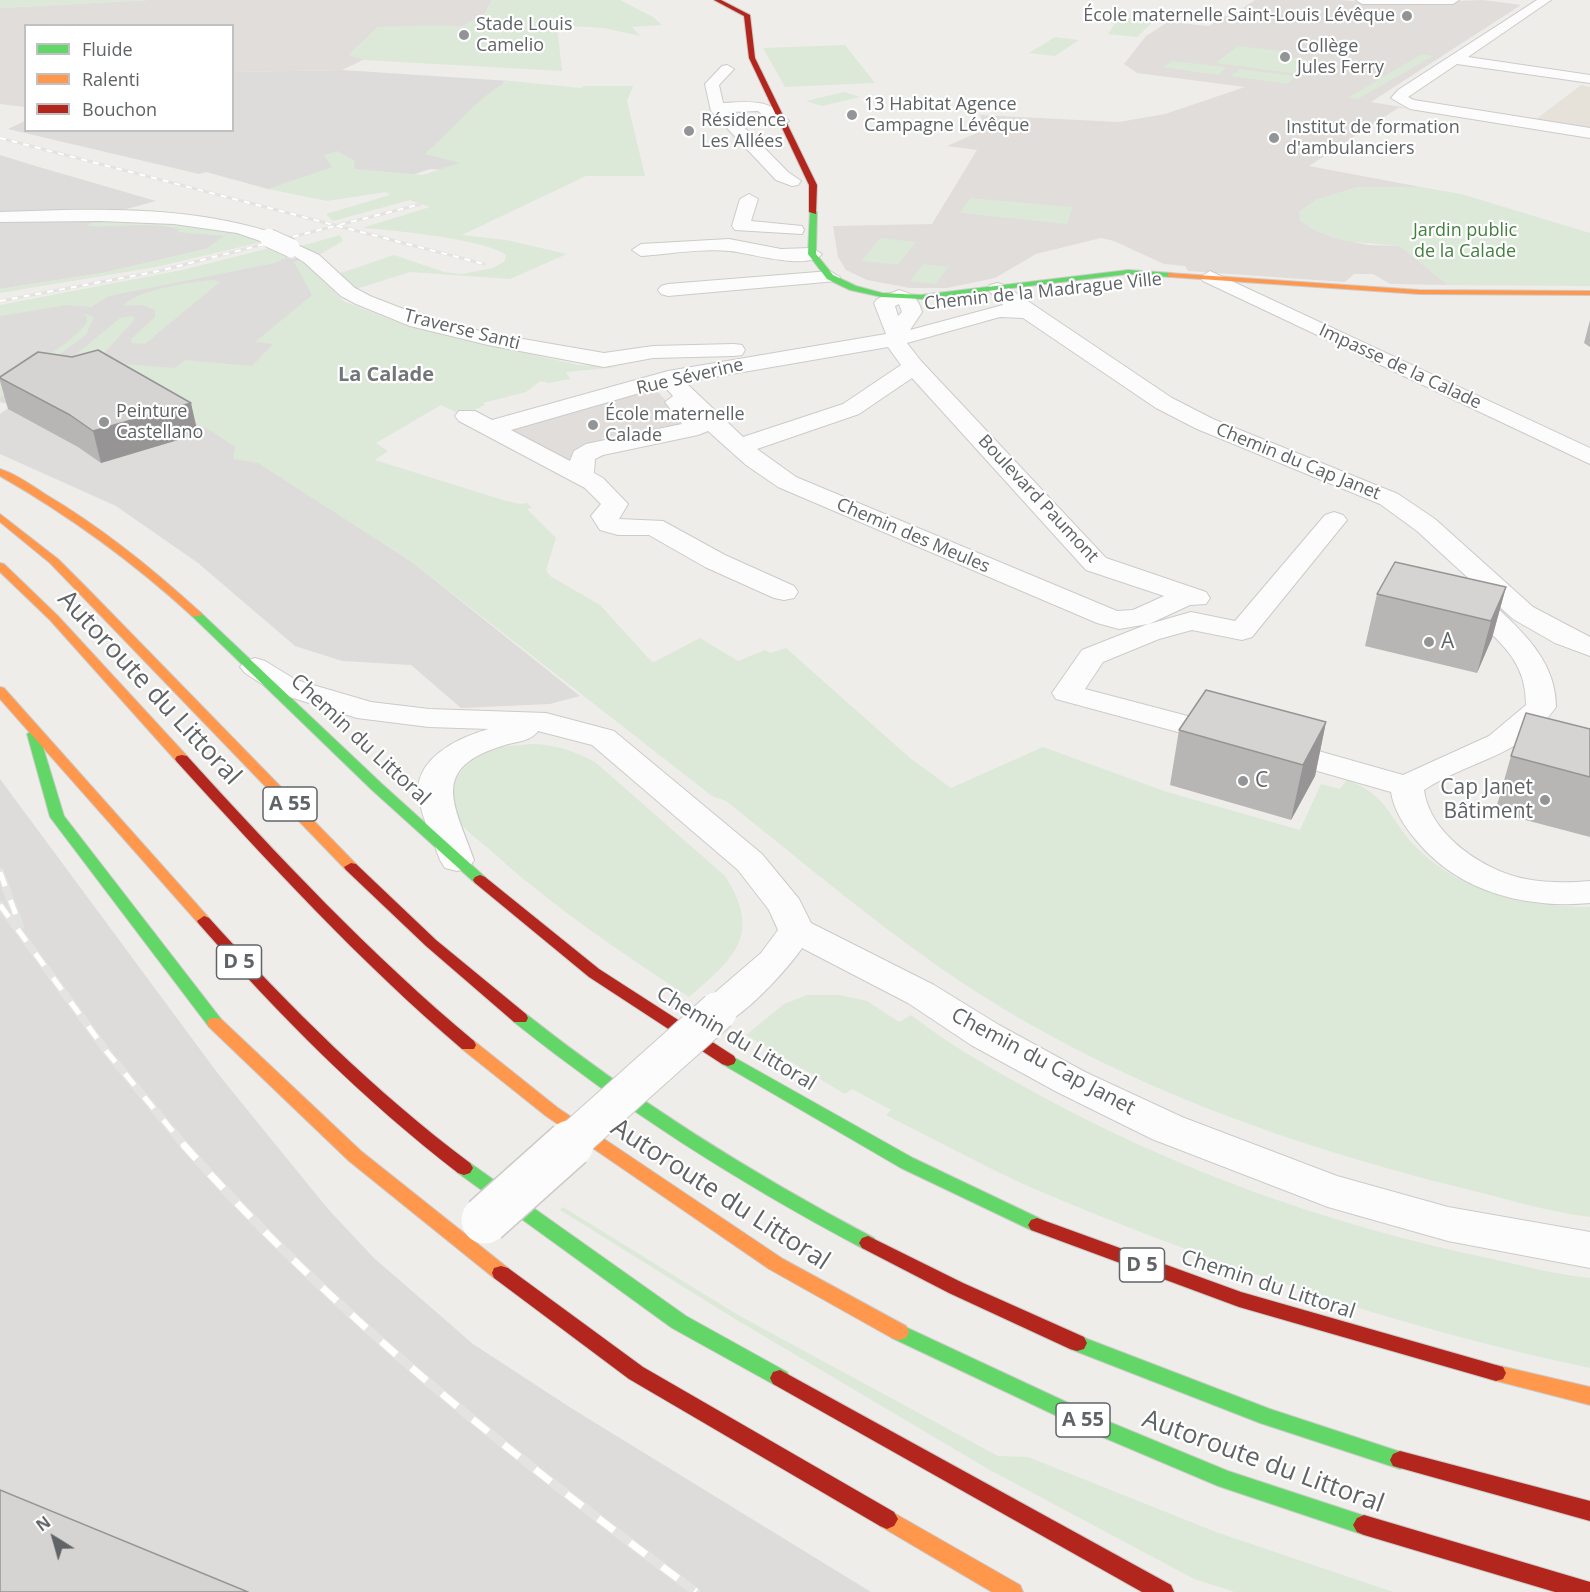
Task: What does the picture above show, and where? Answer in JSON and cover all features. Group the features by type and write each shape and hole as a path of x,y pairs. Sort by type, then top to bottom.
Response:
{"main road":[{"path":"704,0 725,20 748,20"},
{"path":"717,0 736,8 748,20 753,58 779,126 813,185 802,254"},
{"path":"736,50 759,106"},
{"path":"781,156 794,189"},
{"path":"795,223 802,254"},
{"name":"Chemin de la Madrague Ville","path":"802,254 835,292 898,302 1201,277 1419,292 1590,293"},
{"name":"Chemin de la Madrague Ville","path":"802,254 821,278 898,302"},
{"name":"Chemin du Littoral","path":"0,472 70,512 141,564 457,860 536,928 661,1020 899,1160 1031,1223 1184,1280 1320,1325 1429,1357 1590,1396"},
{"name":"Autoroute du Littoral","path":"0,517 54,561 355,872 430,942 595,1076 689,1140 825,1221 984,1302 1151,1374 1331,1438 1502,1490 1590,1511"},
{"name":"Autoroute du Littoral","path":"0,566 54,618 308,897 425,1010 552,1112 776,1264 865,1315 960,1364 1100,1427 1225,1479 1394,1535 1590,1592"},
{"path":"0,691 31,726 57,817 220,1030 355,1156 472,1231 535,1300 636,1372 1012,1592"},
{"name":"D 5","path":"31,726 253,977 332,1057 425,1140 679,1322 1163,1592"}],"street":[{"path":"1362,0 1453,0"},
{"path":"1545,0 1402,93 1399,98 1410,104 1590,133"},
{"path":"1455,60 1590,79"},
{"path":"1554,87 1590,61"},
{"path":"727,69 712,84 716,108 794,189"},
{"path":"716,108 759,106 768,109 779,126 784,141 777,144 751,144"},
{"path":"781,156 793,163 799,174 810,178"},
{"path":"749,199 741,226 795,223"},
{"name":"Traverse Santi","path":"0,217 128,217 228,225 269,238 291,248 312,259 348,292 417,322 488,339 604,360 678,351 804,353"},
{"path":"641,250 729,245 782,255 802,254"},
{"name":"Impasse de la Calade","path":"1201,277 1590,457"},
{"path":"668,290 821,278"},
{"name":"Chemin du Cap Janet","path":"1002,294 1164,403 1204,424 1389,499 1426,525 1523,613 1565,637 1590,647"},
{"path":"895,336 912,312 898,302"},
{"name":"Boulevard Paumont","path":"898,302 885,311 895,336 913,366 1096,564 1187,596 1253,615"},
{"name":"Chemin de la Madrague Ville","path":"895,336 999,311 1028,312"},
{"name":"Rue Séverine","path":"490,428 662,380 895,336"},
{"path":"741,447 768,435 824,419 852,408 913,366"},
{"path":"581,476 583,456 595,448 698,428 662,380"},
{"name":"Chemin des Meules","path":"662,380 741,447 787,482 1107,617 1119,620 1139,618 1187,596"},
{"path":"467,416 594,483 615,504 604,516 609,524 618,527 654,526 715,561 784,592"},
{"path":"1334,520 1242,631 1191,621 1149,633 1092,656 1067,693 1407,786"},
{"path":"1407,786 1421,776 1500,743 1541,707 1541,677 1533,663 1455,579 1444,560 1445,544"},
{"path":"251,665 285,686 368,711 412,717 546,722 578,729 603,738 750,862 786,907 796,930 774,962 472,1231"},
{"path":"457,860 435,797 434,786 438,773 445,765 459,753 488,738 528,730 578,729"},
{"path":"1407,786 1408,803 1426,831 1452,858 1467,867 1487,878 1533,892 1557,894 1590,892"},
{"name":"Chemin du Cap Janet","path":"796,930 921,994 985,1035 1071,1082 1167,1128 1328,1190 1448,1224 1590,1250"}],"shaded area":[{"path":"149,0 492,0 484,15 463,26 378,27 349,55 365,59 342,70 234,72 234,24 24,24 24,107 0,104 0,8"},
{"path":"1255,0 1340,0 1384,4 1483,0 1521,5 1371,102 1407,108 1398,108 1309,166 1421,187 1358,187 1316,200 1299,212 1309,227 1332,237 1368,245 1400,246 1448,285 1390,284 1373,274 1354,274 1345,282 1188,271 1185,266 1164,264 1114,241 1101,238 1036,254 995,278 947,288 910,288 867,280 846,270 838,257 833,226 932,224 977,150 947,146 986,129 980,115 1119,122 1165,114 1245,87 1137,73 1124,64 1146,36 1168,22 1209,26 1225,16 1231,16"},
{"path":"342,70 511,81 504,82 464,171 430,169 409,176 268,189 206,172 199,174 8,129 24,121 24,132 234,132 234,72"},
{"path":"1581,85 1590,87 1590,129 1535,120"},
{"path":"0,155 156,201 108,214 0,215"},
{"path":"0,218 215,226 229,236 206,249 103,273 0,289"},
{"path":"290,256 288,258 303,259 343,301 259,463 412,562 580,696 550,704 461,708 411,665 342,661 295,646 198,563 116,506 0,454 0,414 13,405 0,402 0,312"},
{"name":"École maternelle Calade","path":"656,390 687,423 657,428 659,432 634,436 631,433 602,438 604,442 565,463 504,428"},
{"path":"0,779 219,1075 328,1209 374,1258 473,1344 571,1408 871,1592 0,1592"}],"green space":[{"path":"0,0 149,0 0,8"},
{"name":"Stade Louis Camelio","path":"492,0 620,0 653,17 662,25 632,27 640,36 604,28 557,25 562,71 363,60 349,55 378,27 463,26 484,15"},
{"path":"1112,16 1154,21 1137,37 1108,34 1114,25"},
{"path":"1055,37 1079,40 1055,56 1029,53"},
{"path":"845,45 875,83 785,87 763,48"},
{"path":"1238,46 1283,51 1278,56 1328,62 1313,76 1215,63"},
{"path":"1422,54 1433,56 1358,99 1347,98"},
{"path":"1173,61 1227,67 1218,75 1162,67"},
{"path":"1240,69 1296,76 1288,84 1230,76"},
{"path":"511,81 581,88 584,86 633,86 627,101 645,176 586,176 462,235 506,240 567,254 510,279 410,272 356,289 335,275 394,255 444,272 462,274 493,268 505,261 506,255 495,249 459,240 362,228 430,207 410,200 333,221 326,214 390,195 386,192 327,201 268,189 332,167 324,155 337,151 354,160 355,169 423,175 459,163 425,154 480,101 502,84"},
{"path":"844,92 860,97 822,106 806,101"},
{"name":"Jardin public de la Calade","path":"1358,187 1421,187 1461,194 1590,233 1590,286 1448,285 1400,246 1345,241 1318,232 1300,221 1299,212 1316,200"},
{"path":"970,198 1073,207 1067,224 960,213"},
{"path":"96,219 215,226 266,241 156,267 0,293 0,289 103,273 206,249 224,236 177,232 180,229 156,225 87,226"},
{"path":"340,235 343,241 317,256 298,247"},
{"path":"880,238 916,242 898,265 861,261"},
{"path":"278,246 290,256 275,263 109,296 91,307 68,305 0,316 0,305 182,270"},
{"path":"303,259 343,301 405,325 578,365 619,367 566,372 570,379 549,383 540,381 526,392 483,403 485,405 462,415 441,405 376,443 388,451 375,460 503,500 520,504 527,503 532,508 527,509 556,538 546,570 550,576 600,605 650,660 654,662 700,638 738,661 765,650 770,653 786,648 910,758 951,788 1043,747 1164,791 1300,830 1321,784 1340,789 1347,780 1372,793 1417,848 1455,877 1498,895 1544,904 1590,907 1590,1217 1542,1208 1398,1171 1272,1132 1149,1084 1031,1025 975,991 910,946 726,801 712,796 412,562 258,463 233,459 235,447 213,432 144,398 52,374 120,318 133,316 134,320 96,362 175,368 185,360 252,366 273,344 255,342 312,295 294,262"},
{"path":"923,264 948,267 936,284 910,281"},
{"path":"214,280 220,282 145,344 132,343 131,339 155,317 155,310 142,305 123,306 130,300 166,287"},
{"path":"83,315 94,317 86,335 0,398 0,377 36,362 70,340 87,322 87,316"},
{"path":"533,744 565,749 595,762 725,876 736,896 742,914 742,929 738,943 720,969 689,997 560,908 474,836 456,817 452,801 453,789 456,779 470,762 490,750 505,746"},
{"path":"807,995 840,995 867,1001 899,1022 911,1015 939,1036 984,1064 1084,1119 1139,1145 1253,1191 1310,1211 1428,1245 1551,1272 1590,1278 1590,1368 1448,1334 1307,1292 1168,1243 1014,1180 886,1115 891,1110 852,1089 845,1094 746,1035 784,1004"},
{"path":"563,1207 738,1315 998,1456 1028,1457 1216,1532 1393,1592 1235,1592 1194,1579 988,1469 735,1319 560,1210"}],"building":[{"path":"98,350 191,403 93,431 70,415 0,378 38,352 72,357"},
{"path":"1395,562 1506,587 1491,621 1377,594"},
{"path":"1206,690 1326,722 1303,765 1179,730"},
{"path":"1526,713 1590,729 1590,777 1511,756"},
{"path":"0,1490 248,1592 0,1592"}],"railway":[{"path":"0,138 337,226"},
{"path":"337,226 421,204"},
{"path":"0,301 159,271 337,226"},
{"path":"337,226 484,264"},
{"path":"0,872 20,926"},
{"path":"0,905 107,1052 184,1145"},
{"path":"183,1144 241,1207 363,1325 493,1436 696,1592"}],"traffic: fast":[{"path":"813,212 812,254 830,277 853,288 882,295 921,297 1128,272 1171,275"},
{"path":"196,614 377,787 480,880"},
{"path":"33,734 57,817 215,1023"},
{"path":"520,1018 602,1081 688,1140 777,1194 868,1243"},
{"path":"728,1060 907,1163 1037,1225"},
{"path":"464,1168 679,1322 780,1378"},
{"path":"899,1332 1100,1427 1225,1479 1364,1525"},
{"path":"1077,1343 1267,1417 1400,1460"}],"traffic: slow":[{"path":"1171,275 1419,292 1590,293"},
{"path":"0,472 78,519 127,555 196,614"},
{"path":"0,517 54,561 351,867"},
{"path":"0,566 54,618 182,759"},
{"path":"0,691 204,921"},
{"path":"215,1023 355,1156 501,1273"},
{"path":"468,1045 552,1112 776,1264 899,1332"},
{"path":"1496,1373 1590,1396"},
{"path":"887,1519 1012,1592"}],"traffic: jam":[{"path":"717,0 747,15 752,58 813,185 813,212"},
{"path":"182,759 355,944 468,1045"},
{"path":"351,867 431,943 520,1018"},
{"path":"480,880 594,973 728,1060"},
{"path":"204,921 264,988 327,1052 394,1113 464,1168"},
{"path":"1037,1225 1239,1299 1496,1373"},
{"path":"868,1243 956,1288 1077,1343"},
{"path":"501,1273 636,1373 887,1519"},
{"path":"780,1378 1163,1592"},
{"path":"1400,1460 1590,1511"},
{"path":"1364,1525 1590,1592"}],"place":[{"name":"École maternelle Saint-Louis Lévêque","path":"1407,16"},
{"name":"Stade Louis Camelio","path":"464,35"},
{"name":"Collège Jules Ferry","path":"1285,57"},
{"name":"13 Habitat Agence Campagne Lévêque","path":"852,115"},
{"name":"Résidence Les Allées","path":"689,131"},
{"name":"Institut de formation d'ambulanciers","path":"1274,138"},
{"name":"Peinture Castellano","path":"104,422"},
{"name":"École maternelle Calade","path":"593,425"},
{"name":"A","path":"1429,642"},
{"name":"C","path":"1243,781"},
{"name":"Cap Janet Bâtiment","path":"1545,800"}],"district":[{"name":"La Calade","path":"386,375"}]}
